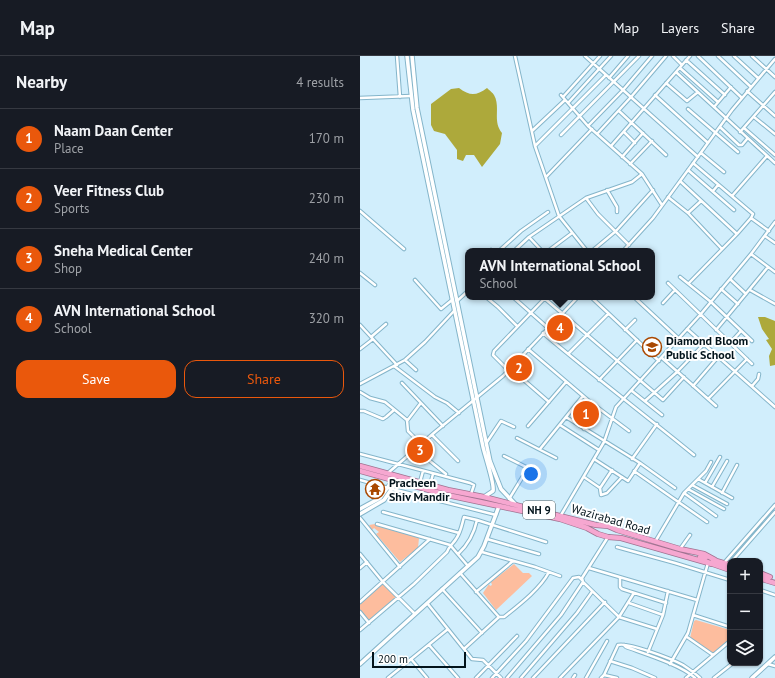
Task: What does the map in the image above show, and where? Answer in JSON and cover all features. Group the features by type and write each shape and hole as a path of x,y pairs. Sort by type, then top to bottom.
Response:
{"highway":[{"name":"Wazirabad Road","path":"360,466 448,490 608,526 679,552 704,554 711,562 727,565"},
{"name":"Wazirabad Road","path":"360,471 447,495 560,520 608,537 621,538 679,552 711,562 727,565"},
{"path":"593,531 604,532 604,527 600,525"},
{"path":"763,572 775,576"},
{"path":"763,574 770,577 767,579 763,578"},
{"path":"763,579 775,583"}],"main road":[{"path":"407,56 411,96 489,471 494,487 491,493 484,497"},
{"path":"412,56 417,108 433,196"},
{"path":"475,399 492,469 501,489 516,505"},
{"path":"360,509 380,498 395,480"},
{"path":"360,514 384,500 393,489 395,480"},
{"path":"360,664 482,552 499,506"},
{"path":"752,678 775,657"}],"street":[{"path":"396,56 400,97"},
{"path":"515,56 535,146 559,216 585,248"},
{"path":"585,56 613,83 623,90 698,157"},
{"path":"532,131 600,56"},
{"path":"568,103 611,56"},
{"path":"609,78 628,56"},
{"path":"561,135 639,56"},
{"path":"588,126 623,90 652,56"},
{"path":"597,134 619,111 666,56"},
{"path":"673,56 682,65"},
{"path":"611,146 690,56"},
{"path":"698,56 742,98"},
{"path":"718,56 751,87"},
{"path":"734,56 758,78"},
{"path":"752,56 775,77"},
{"path":"626,248 645,228 726,118 775,59"},
{"path":"686,60 724,95"},
{"path":"680,68 718,102"},
{"path":"676,72 775,163"},
{"path":"535,146 606,75"},
{"path":"666,83 687,101 698,92"},
{"path":"714,107 731,87"},
{"path":"747,91 775,116"},
{"path":"740,132 775,92"},
{"path":"360,98 411,96"},
{"path":"655,96 708,143"},
{"path":"563,97 588,126 642,174 662,206"},
{"path":"688,109 738,152"},
{"path":"619,111 666,155"},
{"path":"754,117 775,134"},
{"path":"720,126 739,145 742,145 747,138"},
{"path":"744,128 775,155"},
{"path":"546,178 592,129"},
{"path":"624,132 635,142"},
{"path":"622,157 643,133"},
{"path":"630,164 652,141"},
{"path":"701,153 724,172"},
{"path":"732,196 767,156"},
{"path":"689,284 737,234 751,218 752,214 752,212 693,163"},
{"path":"688,170 734,210"},
{"path":"517,248 529,237 586,198 632,182 642,174"},
{"path":"680,181 737,234"},
{"path":"713,191 718,184"},
{"path":"607,190 617,207 617,212"},
{"path":"596,248 616,231 653,190"},
{"path":"668,197 675,201 688,213 722,249"},
{"path":"586,198 595,211 629,245"},
{"path":"688,213 701,201"},
{"path":"360,211 404,249"},
{"path":"502,248 521,231 548,212"},
{"path":"751,218 769,231"},
{"path":"561,515 604,442 616,407 700,315 751,254 775,222"},
{"path":"552,248 572,232"},
{"path":"765,236 775,243"},
{"path":"529,237 539,248"},
{"path":"751,254 775,272"},
{"path":"716,330 768,267"},
{"path":"360,273 375,284"},
{"path":"680,277 711,302 752,341"},
{"path":"730,279 746,294"},
{"path":"415,280 442,309 455,302 465,294"},
{"path":"668,283 752,364"},
{"path":"721,289 738,304"},
{"path":"663,302 675,290"},
{"path":"750,290 775,304"},
{"path":"490,300 517,326"},
{"path":"516,300 548,328"},
{"path":"542,300 493,353 494,356 549,402"},
{"path":"546,300 663,400 665,400 684,378"},
{"path":"388,474 509,369 575,300"},
{"path":"594,300 659,361"},
{"path":"637,300 678,338"},
{"path":"360,384 405,360 426,342 456,310"},
{"path":"568,354 608,314"},
{"path":"625,330 635,320"},
{"path":"360,350 386,324"},
{"path":"360,325 395,365 459,413"},
{"path":"687,329 775,407"},
{"path":"730,343 742,331"},
{"path":"543,333 599,380 657,424 694,455"},
{"path":"599,380 637,340"},
{"path":"645,402 704,344"},
{"path":"528,349 583,396 629,431"},
{"path":"693,386 718,357"},
{"path":"662,358 716,406"},
{"path":"708,399 747,359"},
{"path":"405,360 416,370"},
{"path":"752,386 758,379 759,374"},
{"path":"528,426 566,382"},
{"path":"402,384 443,426"},
{"path":"632,391 662,415"},
{"path":"360,392 370,398 382,401 406,420 408,431 422,444"},
{"path":"540,449 583,396"},
{"path":"407,422 420,404"},
{"path":"584,429 598,408"},
{"path":"360,411 364,410 386,418 394,410"},
{"path":"566,417 640,463 675,488"},
{"path":"486,442 501,421 514,427"},
{"path":"632,459 657,424"},
{"path":"560,425 599,450"},
{"path":"432,435 458,461"},
{"path":"517,438 556,458"},
{"path":"415,449 446,474"},
{"path":"360,454 470,483 474,485 471,494"},
{"path":"504,456 528,468 510,499"},
{"path":"705,483 720,457"},
{"path":"594,459 628,481 640,463"},
{"path":"712,487 727,461"},
{"path":"654,542 684,494 706,471 711,462"},
{"path":"722,493 737,465"},
{"path":"419,482 422,470"},
{"path":"612,470 600,488 601,495 604,495 622,477"},
{"path":"634,471 707,522"},
{"path":"430,485 433,474"},
{"path":"584,477 600,488"},
{"path":"698,479 732,498"},
{"path":"360,480 496,515"},
{"path":"692,484 727,504"},
{"path":"688,489 724,509"},
{"path":"684,494 716,516"},
{"path":"732,558 738,546 775,505"},
{"path":"383,512 459,533"},
{"path":"735,558 775,512"},
{"path":"360,630 398,596 414,584 447,552 450,545 456,540 464,517 492,524 546,542"},
{"path":"360,518 400,567"},
{"path":"458,554 471,540 477,520"},
{"path":"377,524 450,545 468,566"},
{"path":"675,563 679,552 690,535"},
{"path":"507,678 561,615 583,581 582,578 608,537"},
{"path":"360,602 431,539"},
{"path":"487,539 539,554"},
{"path":"617,547 727,579"},
{"path":"482,552 560,576"},
{"path":"360,554 383,582 415,614"},
{"path":"476,592 513,561"},
{"path":"360,568 367,562"},
{"path":"670,664 687,638 705,572 711,562"},
{"path":"589,568 698,600"},
{"path":"464,649 499,617 504,617 523,601 544,580 549,572"},
{"path":"460,573 499,617"},
{"path":"492,678 526,641 573,578 579,576 592,592 619,617 657,629"},
{"path":"620,578 620,587 666,603"},
{"path":"442,589 482,633"},
{"path":"648,653 663,615 668,591"},
{"path":"763,591 775,595"},
{"path":"521,678 577,613 592,592"},
{"path":"560,678 619,617 634,593"},
{"path":"533,678 604,602"},
{"path":"427,603 472,658 483,660 502,678"},
{"path":"628,603 663,615"},
{"path":"360,612 369,623"},
{"path":"693,615 727,626"},
{"path":"388,678 448,629"},
{"path":"476,678 517,636"},
{"path":"687,638 713,655"},
{"path":"586,678 607,641"},
{"path":"686,678 727,643"},
{"path":"429,645 458,678"},
{"path":"601,678 604,675 618,645 624,645 626,647 672,661 700,678"},
{"path":"648,653 692,673 695,678"},
{"path":"411,659 427,678"},
{"path":"610,661 638,670 655,678"},
{"path":"768,664 775,666"},
{"path":"714,678 729,666"},
{"path":"604,675 617,678"}],"shaded area":[{"path":"459,88 470,94 476,94 487,88 496,100 497,119 502,133 500,144 482,167 474,155 466,155 463,161 457,159 457,150 445,134 434,131 431,125 431,104 451,89"},
{"path":"758,317 765,317 775,321 775,365 770,366 769,356 772,349 766,340 769,339 762,329"},
{"path":"375,524 419,538 418,548 400,562 376,534 379,532 374,528 372,530 369,525"},
{"path":"514,564 523,573 529,573 532,576 496,610 483,593 489,584 490,586 492,585 491,582"},
{"path":"383,582 397,596 369,621 360,611 360,603"},
{"path":"696,620 727,629 727,645 715,655 690,638 694,621"}],"place":[{"name":"AVN International School","path":"560,328"},
{"name":"Diamond Bloom Public School","path":"652,347"},
{"name":"Veer Fitness Club","path":"519,368"},
{"name":"Naam Daan Center","path":"586,414"},
{"name":"Sneha Medical Center","path":"420,450"},
{"name":"Pracheen Shiv Mandir","path":"375,489"}]}
